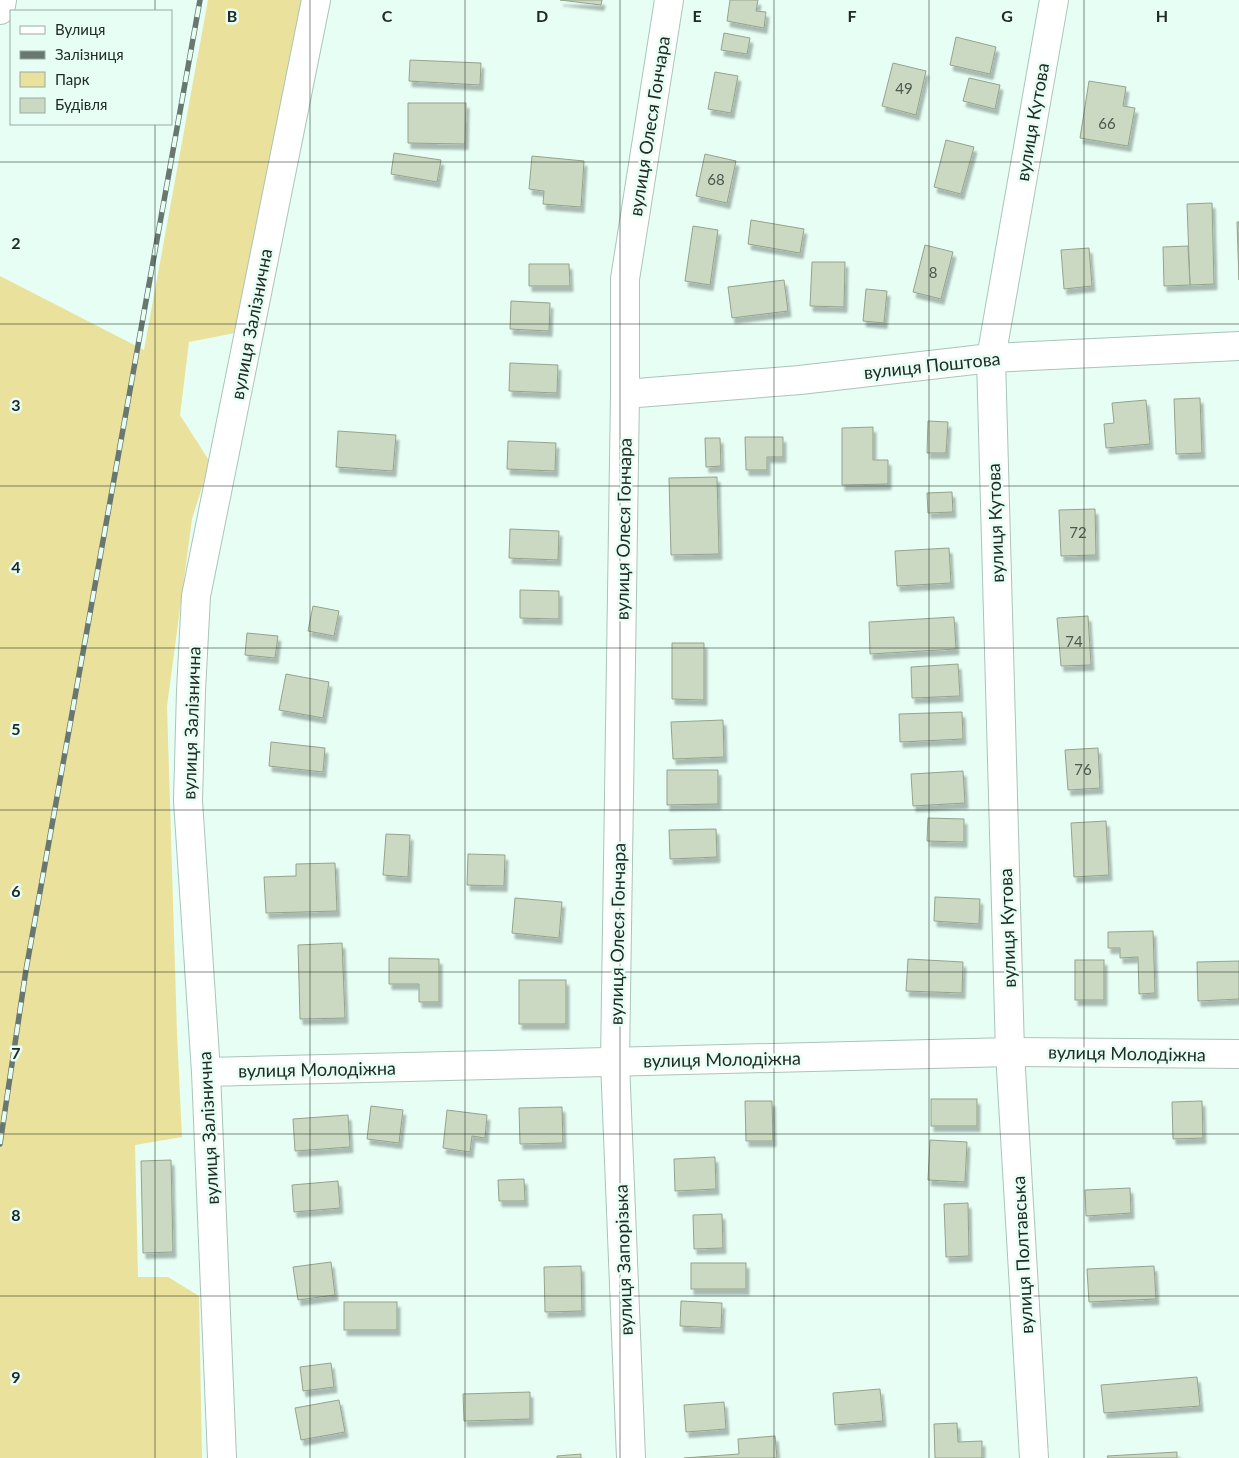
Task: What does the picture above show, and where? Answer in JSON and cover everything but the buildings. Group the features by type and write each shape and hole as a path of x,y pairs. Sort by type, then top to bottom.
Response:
{"street":[{"path":"0,10 2,0"},
{"name":"вулиця Залізнична","path":"222,1458 206,1072 188,801 196,596 316,0"},
{"name":"вулиця Олеся Гончара","path":"615,1062 625,279 669,0"},
{"name":"вулиця Кутова","path":"1010,1052 991,358 1054,0"},
{"name":"вулиця Поштова","path":"625,394 800,380 991,358 1239,346"},
{"name":"вулиця Молодіжна","path":"206,1072 1010,1052 1239,1054"},
{"name":"вулиця Полтавська","path":"1010,1052 1034,1458"},
{"name":"вулиця Запорізька","path":"615,1062 631,1458"}],"green space":[{"path":"208,0 305,0 240,332 189,342 180,415 210,462 192,519 167,706 182,1137 135,1145 138,1277 168,1277 199,1296 202,1458 0,1458 0,276 144,350"}],"railway":[{"path":"0,1144 26,970 200,0"}]}
